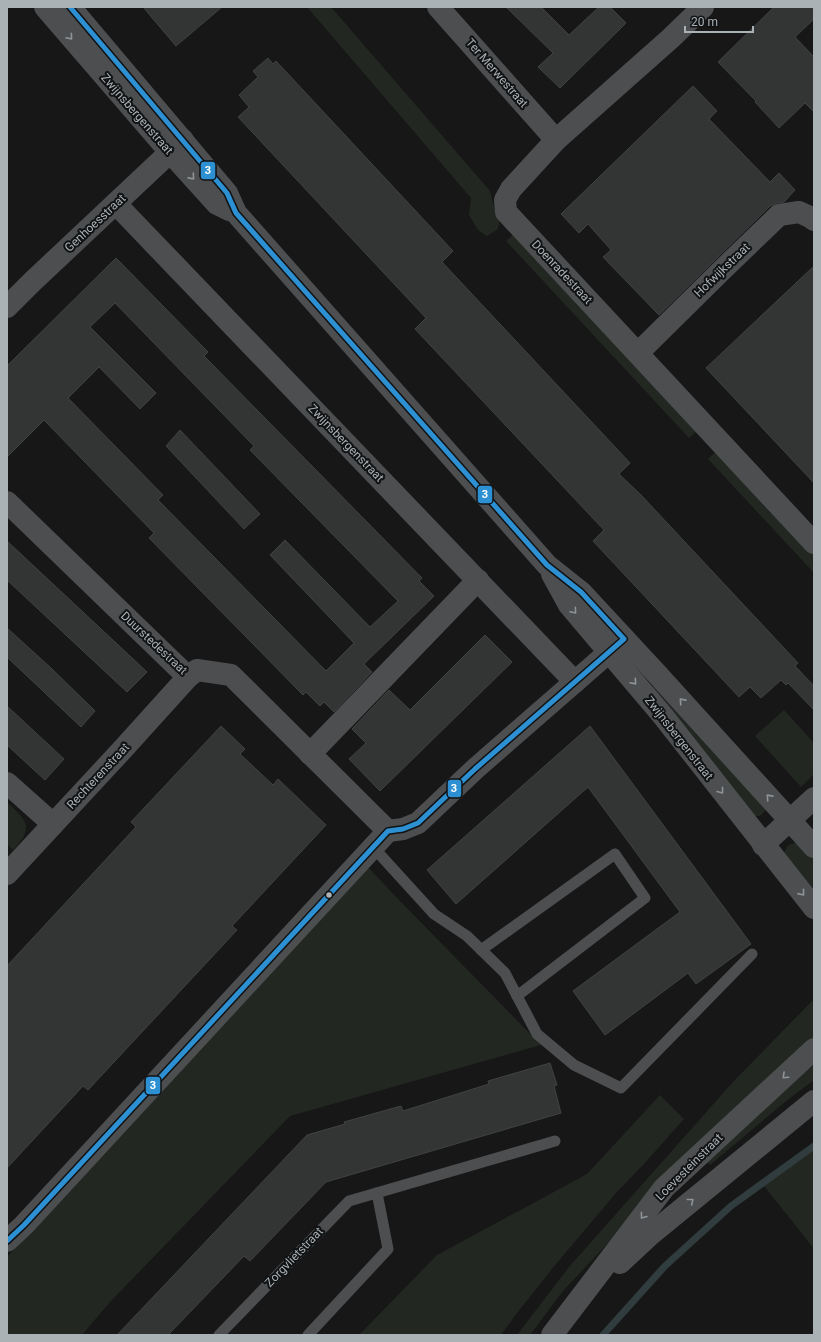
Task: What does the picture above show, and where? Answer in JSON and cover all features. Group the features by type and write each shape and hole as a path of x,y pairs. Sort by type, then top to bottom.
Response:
{"street":[{"name":"Zwijnsbergenstraat","path":"45,7 176,146 227,193 236,213 547,566 581,592 662,716 814,908"},
{"name":"Zwijnsbergenstraat","path":"70,7 176,146"},
{"name":"Ter Merwestraat","path":"438,7 556,140"},
{"name":"Doenradestraat","path":"702,7 671,38 556,140 511,189 505,200 506,212 814,543"},
{"name":"Genhoesstraat","path":"7,307 176,146"},
{"name":"Zwijnsbergenstraat","path":"116,204 575,682"},
{"name":"Hofwijkstraat","path":"638,353 718,273 779,215 799,212 810,216 814,220"},
{"name":"Duurstedestraat","path":"7,502 188,677 197,670 231,674 388,831"},
{"path":"310,754 478,580"},
{"name":"Zwijnsbergenstraat","path":"616,645 790,820 814,847"},
{"path":"7,1241 388,831 403,830 418,823 475,769 616,645"},
{"name":"Rechterenstraat","path":"7,874 188,677"},
{"path":"7,783 53,824"},
{"path":"763,845 814,798"},
{"name":"Loevesteinstraat","path":"552,1335 664,1188 814,1049"},
{"name":"Loevesteinstraat","path":"580,1299 650,1235 814,1101"}],"lane":[{"path":"373,847 434,914 467,936 505,974 537,1034 574,1065 621,1088 752,954"},
{"path":"481,950 615,854 645,898 517,996"},
{"name":"Zorgvlietstraat","path":"218,1335 349,1201 556,1141"},
{"path":"308,1335 388,1249 377,1193"}],"shaded area":[{"path":"307,7 331,7 490,191 494,207 500,217 498,229 487,236 478,230 469,215 471,198"},
{"path":"516,232 699,429 689,438 506,241"},
{"path":"718,450 814,553 814,573 708,459"},
{"path":"657,683 765,803 765,811 760,816 754,816 650,690"},
{"path":"784,710 813,742 814,741 814,774 801,787 755,736"},
{"path":"7,802 19,814 26,824 24,835 13,850 7,844"},
{"path":"796,843 805,847 814,858 814,891 784,853 788,846"},
{"path":"367,866 541,1045 290,1116 110,1302 82,1335 7,1335 7,1257"},
{"path":"812,1001 814,1003 814,1042 703,1142 563,1291 530,1335 517,1335 569,1267 732,1083"},
{"path":"814,1061 814,1080 785,1102 710,1165 704,1158"},
{"path":"660,1095 684,1119 616,1193 556,1264 501,1335 359,1335 437,1255 587,1174"},
{"path":"814,1148 814,1249 761,1182"}],"building":[{"path":"143,7 222,7 176,46"},
{"path":"506,7 541,7 569,35 599,7 610,7 626,23 560,88 538,67 553,53"},
{"path":"774,7 814,7 814,19 795,37 814,57 814,112 805,103 779,128 755,102 756,101 718,62"},
{"path":"268,58 273,64 276,61 453,251 442,262 630,463 619,474 641,495 798,663 795,666 814,686 814,710 788,683 786,685 781,680 761,698 750,687 739,697 593,541 604,530 415,329 426,318 238,117 249,107 239,95 258,77 253,71"},
{"path":"693,86 717,111 709,119 770,182 779,173 795,190 784,202 770,206 659,315 603,257 611,250 588,224 579,233 561,214"},
{"path":"116,258 208,352 204,356 422,578 419,581 434,596 364,664 372,672 334,712 324,702 320,706 306,692 303,695 149,538 154,533 44,420 7,457 7,366","holes":["115,303 254,446 250,450 398,601 370,627 285,540 270,555 354,643 326,671 158,500 163,495 68,398 99,367 140,409 156,393 90,327"]},
{"path":"814,266 814,483 706,368"},
{"path":"180,430 260,514 244,529 166,446"},
{"path":"7,541 147,672 127,692 7,580"},
{"path":"7,628 95,711 81,727 7,657"},
{"path":"485,635 512,662 380,791 349,759 366,743 352,729 389,690 410,710"},
{"path":"7,706 64,759 45,780 7,745"},
{"path":"221,726 245,749 240,754 273,785 278,779 326,825 232,926 237,930 88,1090 83,1086 7,1168 7,966 136,827 131,822"},
{"path":"590,726 751,944 696,984 688,973 605,1035 573,991 680,912 588,787 456,904 427,870"},
{"path":"550,1063 557,1085 554,1086 561,1113 326,1182 250,1261 244,1256 168,1335 117,1335 307,1135 345,1124 344,1122 401,1106 403,1111 489,1084 488,1081"}],"waterway":[{"path":"603,1335 665,1266 731,1206 814,1146"}],"transit line":[{"name":"3","path":"7,1241 24,1225 388,831 403,829 418,823 475,769 624,639 581,592 547,565 236,213 227,193 70,7"}]}
